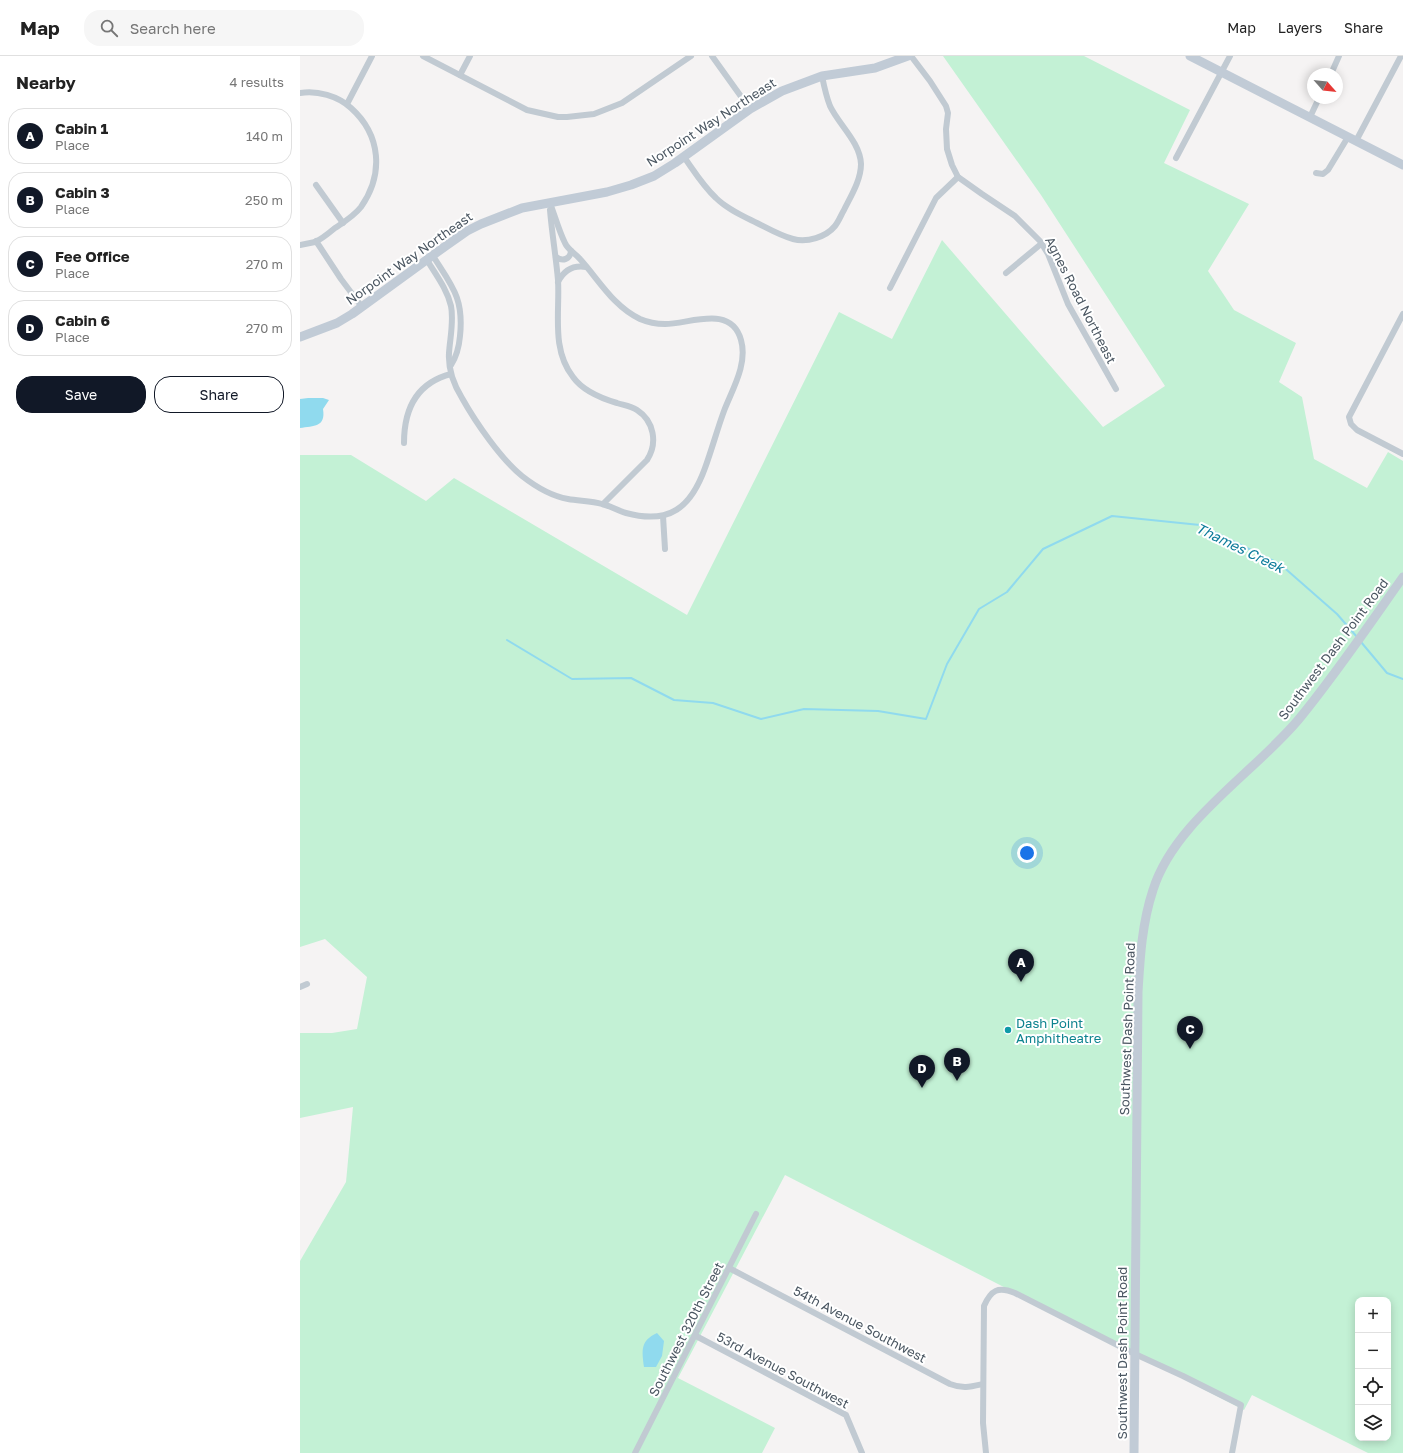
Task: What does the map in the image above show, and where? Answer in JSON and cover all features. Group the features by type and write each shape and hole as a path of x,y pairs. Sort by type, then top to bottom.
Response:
{"main road":[{"name":"Norpoint Way Northeast","path":"300,337 337,323 362,307 467,231 481,224 522,208 607,192 654,176 684,157 750,109 782,91 822,76 875,68 909,56"},
{"path":"1190,56 1403,165"},
{"name":"Southwest Dash Point Road","path":"1134,1453 1138,992 1142,943 1146,916 1153,890 1160,872 1180,840 1199,818 1298,720 1403,577"}],"street":[{"path":"347,104 372,56"},
{"path":"423,56 527,110 558,117 576,117 594,114 622,103 691,56"},
{"path":"460,76 470,56"},
{"path":"712,56 750,109"},
{"path":"890,288 936,198 958,177 946,149 948,113 946,106 930,81 909,56"},
{"path":"1176,158 1230,56"},
{"path":"1333,68 1339,56"},
{"path":"1316,173 1323,174 1328,170 1352,139 1401,56"},
{"path":"684,157 703,184 716,198 740,214 793,239 809,240 825,233 834,227 841,215 856,183 861,163 858,149 830,107 825,93 822,76"},
{"path":"300,93 320,93 347,104 358,114 369,130 374,142 376,159 373,181 361,206 343,223 316,241 300,245"},
{"path":"1310,117 1316,104"},
{"name":"Agnes Road Northeast","path":"958,177 1015,216 1035,235 1048,254 1068,304 1116,389"},
{"path":"316,185 343,223"},
{"path":"430,258 451,308 451,338 449,356 451,374 462,399 489,440 505,460 523,477 545,492 555,496 603,504 631,515 644,517 662,516 685,503 698,485 739,373 742,353 741,340 729,323 716,318 702,318 666,324 641,319 622,308 614,301 580,259 566,246 550,203"},
{"path":"550,203 558,283 559,340 564,361 574,379 582,386 597,396 636,409 646,419 653,432 653,443 650,456 603,504"},
{"path":"316,241 341,279 362,307"},
{"path":"1006,273 1041,244"},
{"path":"556,257 560,260 566,259 570,256 571,251"},
{"path":"430,258 457,294 460,308 462,319 460,338 456,357 451,365"},
{"path":"558,283 563,274 570,269 578,266 586,267"},
{"path":"1403,314 1350,412 1349,420 1352,426 1357,430 1403,454"},
{"path":"404,443 404,429 407,417 416,395 435,380 451,374"},
{"path":"662,516 665,549"},
{"path":"300,987 307,984"},
{"name":"Southwest 320th Street","path":"635,1453 696,1336 756,1214"},
{"name":"54th Avenue Southwest","path":"729,1268 950,1384 959,1387 968,1387 983,1384"},
{"path":"986,1453 983,1384 984,1306 990,1294 1001,1289 1015,1293 1135,1354 1241,1405 1232,1453"},
{"name":"53rd Avenue Southwest","path":"696,1336 846,1415 862,1453"}],"green space":[{"path":"943,56 1084,56 1190,110 1164,163 1249,204 1208,271 1234,310 1296,343 1279,382 1302,397 1314,459 1367,488 1388,452 1403,461 1403,1453 1368,1453 1252,1395 1244,1410 785,1175 678,1378 775,1428 762,1453 300,1453 300,1261 346,1182 353,1107 300,1118 300,1033 332,1033 357,1029 367,977 325,939 300,947 300,455 351,455 426,501 454,478 687,615 839,312 892,339 942,240 1103,427 1165,386 1041,195"}],"water":[{"path":"323,398 329,400 323,409 323,419 321,422 314,426 300,428 300,399"},
{"path":"657,1333 664,1341 662,1356 656,1367 644,1367 643,1347 651,1336"}],"waterway":[{"name":"Thames Creek","path":"507,640 572,679 631,678 674,700 713,703 761,719 804,709 878,711 926,719 947,664 979,609 1007,592 1043,549 1112,516 1200,525 1280,564 1337,614 1357,637"},
{"name":"Thames Creek","path":"1361,642 1387,673 1403,679"}],"place":[{"name":"Cabin 1","path":"1021,982"},
{"name":"Dash Point Amphitheatre","path":"1008,1030"},
{"name":"Fee Office","path":"1190,1049"},
{"name":"Cabin 3","path":"957,1081"},
{"name":"Cabin 6","path":"922,1088"}]}
